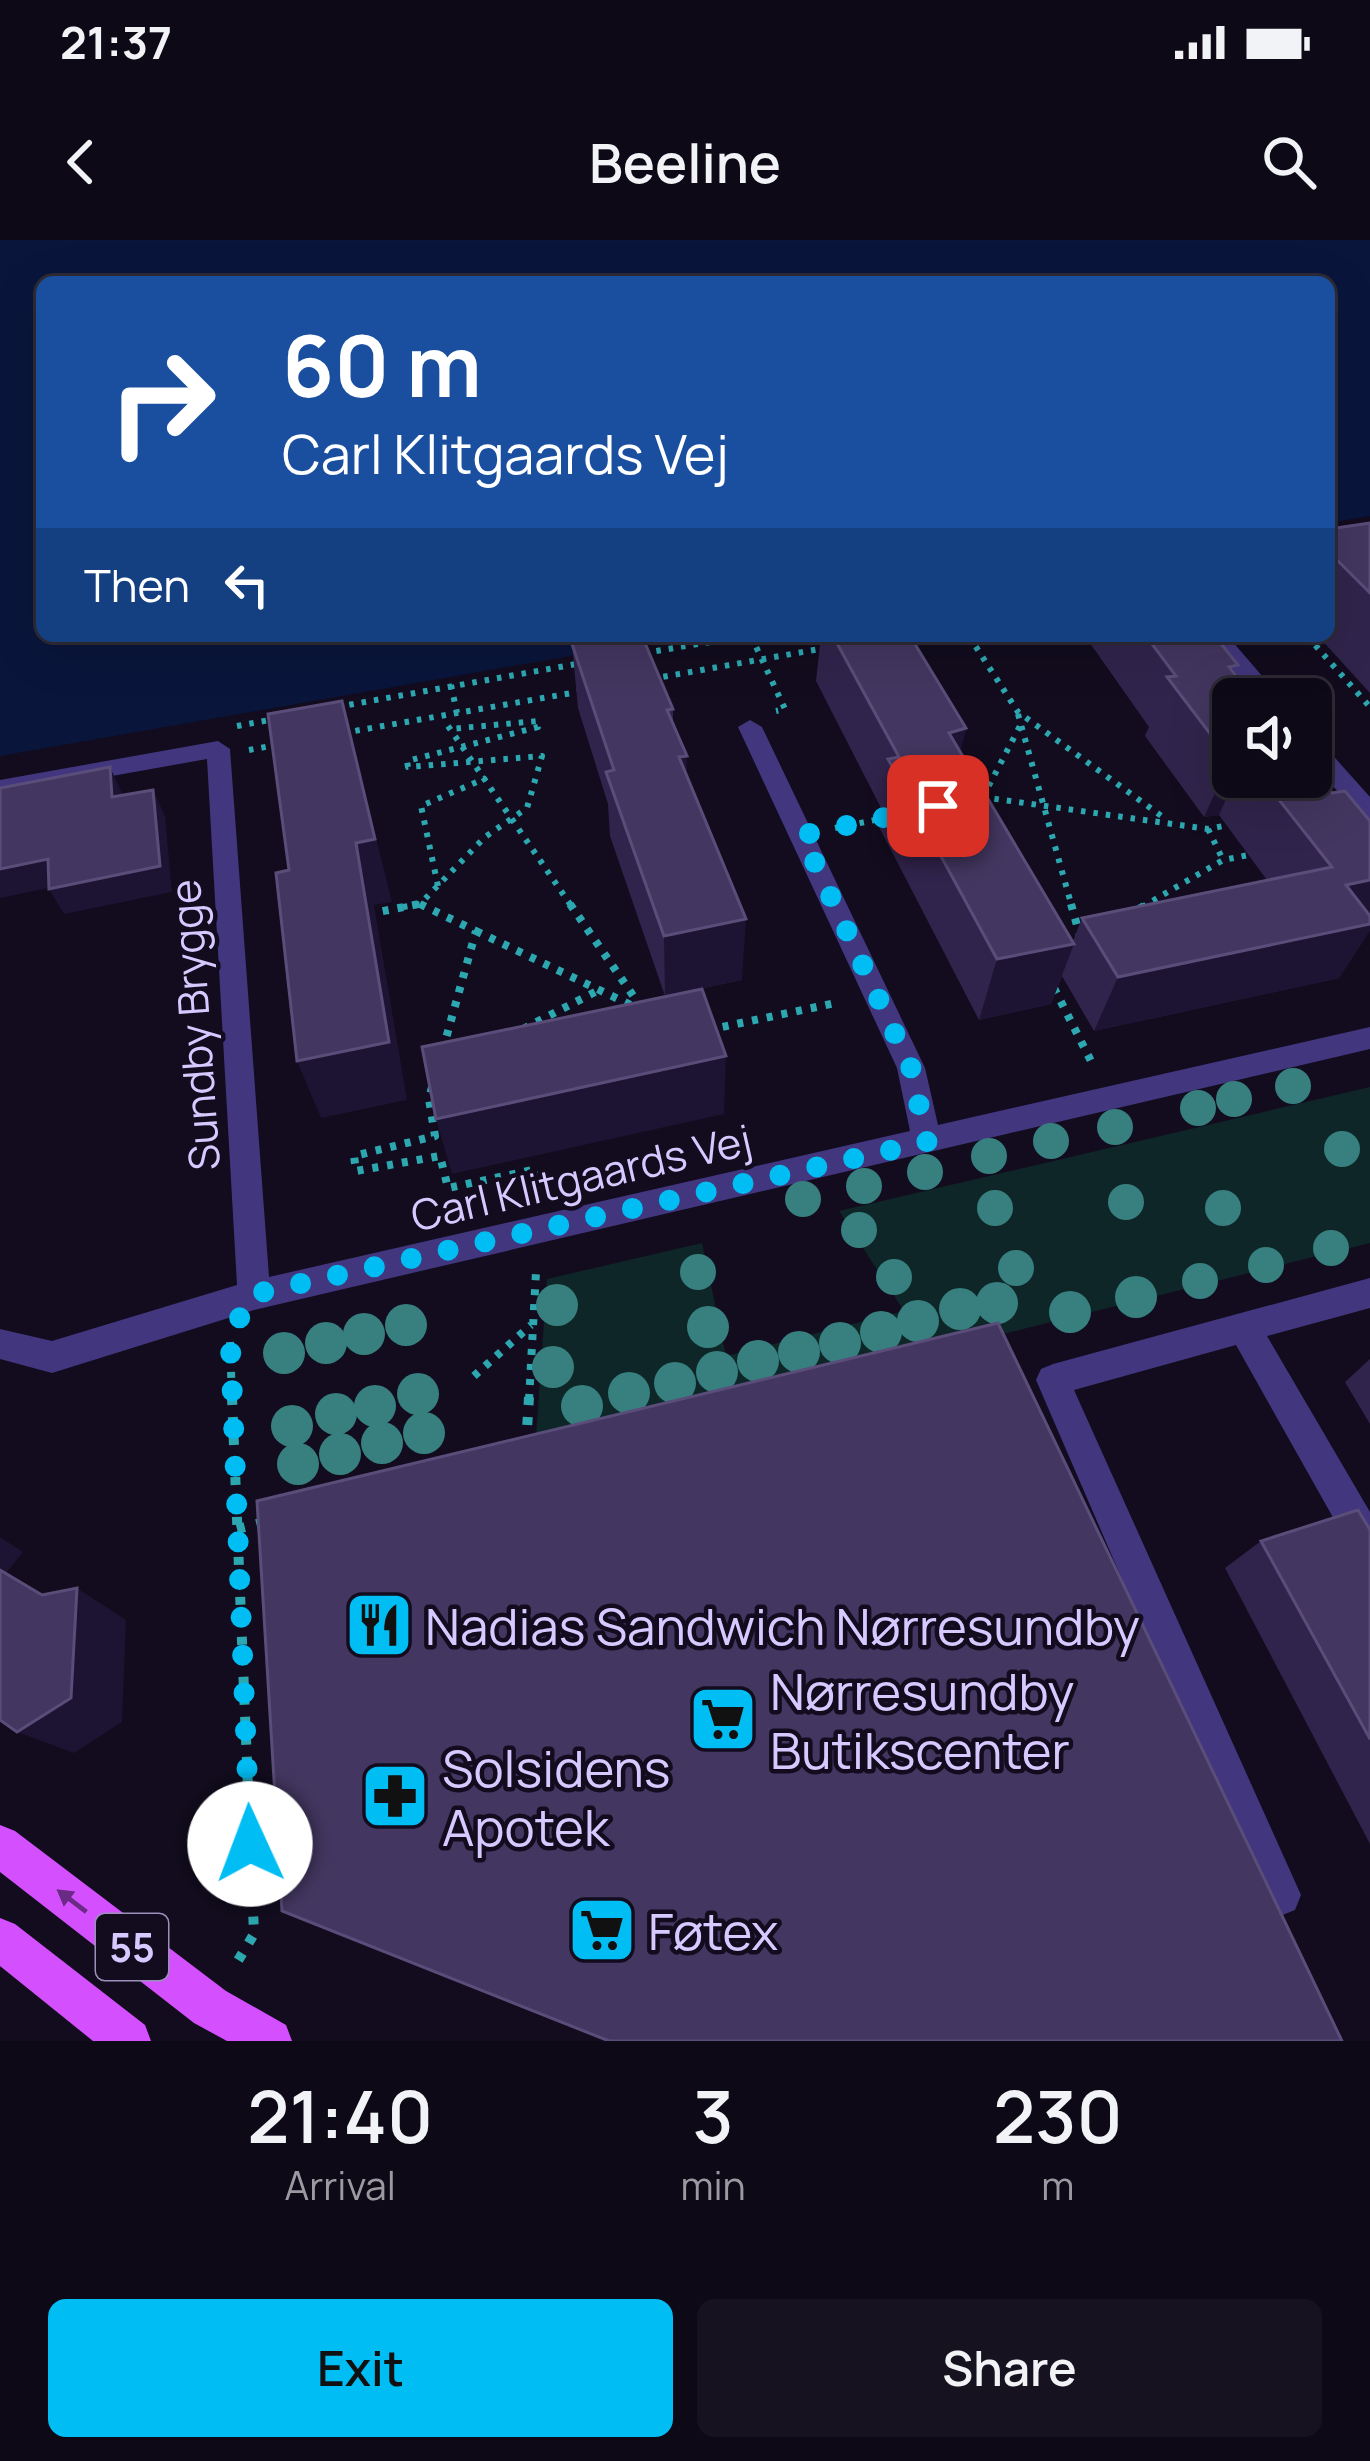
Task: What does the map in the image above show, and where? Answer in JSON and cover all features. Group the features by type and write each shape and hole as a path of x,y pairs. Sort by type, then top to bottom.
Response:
{"main road":[{"name":"55","path":"0,1846 211,2007 270,2041"},
{"name":"55","path":"0,1939 129,2041"}],"street":[{"path":"1224,646 1252,678"},
{"path":"750,727 911,1068 927,1142"},
{"path":"0,788 218,749"},
{"name":"Sundby Brygge","path":"218,749 254,1294"},
{"path":"1332,769 1370,813"},
{"name":"Carl Klitgaards Vej","path":"0,1344 52,1357 254,1294 1370,1038"},
{"path":"1280,1895 1053,1380 1370,1293"},
{"path":"1244,1327 1370,1547"}],"path":[{"path":"633,655 712,642"},
{"path":"752,642 762,660"},
{"path":"973,642 1018,712 1082,943 1102,931"},
{"path":"1312,642 1370,706"},
{"path":"645,680 826,648"},
{"path":"335,707 588,662"},
{"path":"452,685 457,713"},
{"path":"335,735 598,688"},
{"path":"1018,712 1172,824"},
{"path":"288,716 219,730 218,749 292,742"},
{"path":"442,716 642,1010"},
{"path":"357,916 420,904 485,837 527,808 542,756 408,767 407,761 538,727 538,721 450,729"},
{"path":"983,797 1021,723"},
{"path":"438,886 421,806 486,778"},
{"path":"961,802 983,797 1208,829 1251,820"},
{"path":"802,835 892,816"},
{"path":"1208,829 1223,860"},
{"path":"1122,919 1223,860 1265,851"},
{"path":"420,904 596,992 642,1010 658,1010"},
{"path":"442,1052 476,931"},
{"path":"1051,981 1110,1099"},
{"path":"516,1032 596,992"},
{"path":"707,1031 877,994"},
{"path":"436,1072 429,1100 435,1136 354,1156 356,1171 440,1156 448,1188 537,1168 551,1227"},
{"path":"526,1459 536,1272"},
{"path":"211,2007 254,1934 230,1334 254,1294"},
{"path":"474,1376 532,1324"},
{"path":"238,1529 284,1518"}],"green space":[{"path":"1370,1087 1370,1243 535,1450 547,1279 702,1243 726,1356 904,1311 839,1211"}],"water":[{"path":"0,240 1370,240 1370,516 1335,522 1335,276 36,276 36,642 650,642 0,756"}],"building":[{"path":"1370,523 1370,593 1335,558 1335,528"},
{"path":"645,642 687,756 679,757 746,919 664,936 606,772 614,770 572,644"},
{"path":"836,642 914,642 966,728 949,733 1074,944 997,959 888,759 899,757"},
{"path":"1150,642 1220,642 1238,665 1229,667 1238,678 1212,678 1212,736 1167,677 1176,676"},
{"path":"342,701 375,839 356,843 389,1042 297,1061 276,873 289,870 268,714"},
{"path":"110,767 112,797 153,790 160,866 49,889 48,859 0,869 0,788"},
{"path":"1345,791 1370,821 1370,880 1346,885 1370,916 1370,924 1118,977 1082,918 1332,867 1278,798 1332,798 1332,793"},
{"path":"702,989 726,1056 436,1119 422,1047"},
{"name":"Nørresundby Butikscenter","path":"998,1323 1342,2041 609,2041 282,1911 257,1501"},
{"path":"1358,1510 1370,1530 1370,1739 1261,1541"},
{"path":"0,1570 42,1595 77,1588 71,1698 17,1732 0,1720"}],"place":[{"name":"Nadias Sandwich Nørresundby","path":"379,1625"},
{"name":"Nørresundby Butikscenter","path":"723,1719"},
{"name":"Solsidens Apotek","path":"395,1796"},
{"name":"Føtex","path":"602,1930"}],"route":[{"path":"250,1844 230,1334 254,1294 927,1142 911,1068 802,835 938,806"}]}
